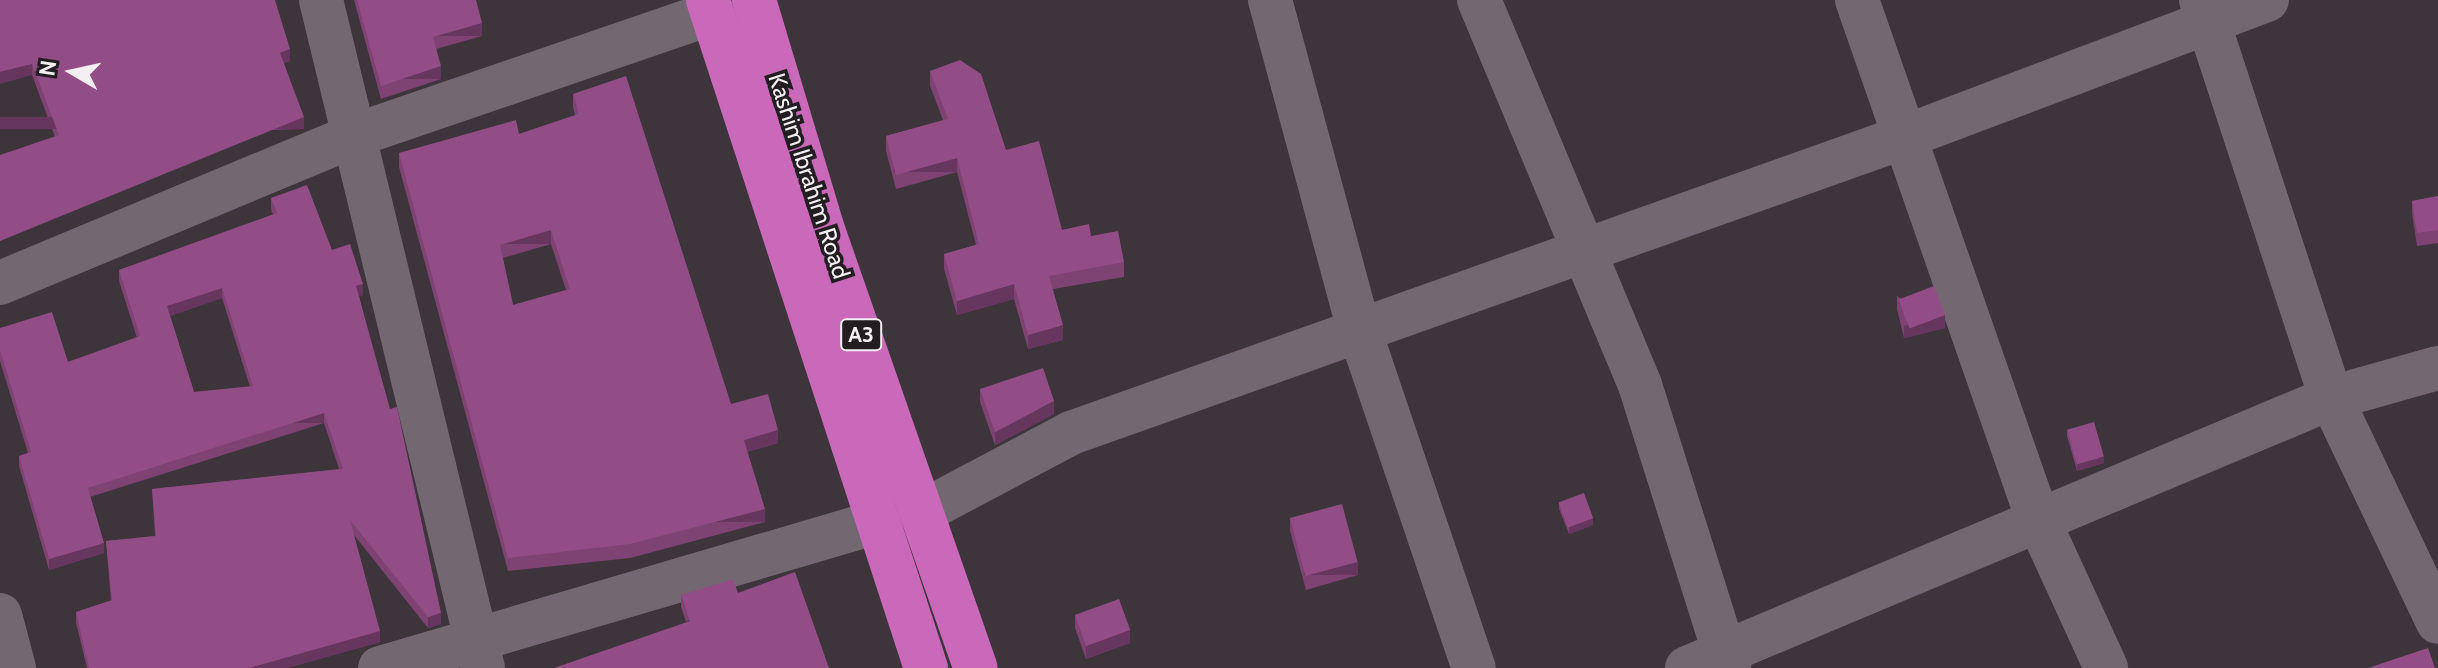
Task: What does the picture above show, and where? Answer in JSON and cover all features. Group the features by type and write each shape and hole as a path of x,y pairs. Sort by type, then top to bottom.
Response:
{"highway":[{"name":"Kashim Ibrahim Road","path":"754,0 920,513 976,668"},
{"name":"Kashim Ibrahim Road","path":"710,7 874,523 926,668"}],"street":[{"path":"321,0 479,653"},
{"path":"1270,0 1359,329 1474,668"},
{"path":"1479,0 1580,250 1640,385 1713,662 2037,517 2331,398 2438,368"},
{"path":"1857,0 2037,517 2106,668"},
{"path":"920,513 1071,433 1904,137 2205,10 2267,0"},
{"path":"0,283 353,136 710,7"},
{"path":"2205,10 2331,398 2438,622"},
{"path":"380,668 479,653 874,523"},
{"path":"0,615 14,668"}],"building":[{"path":"0,0 275,0 290,49 280,53 304,117 0,241 0,155 59,135 32,64 0,72"},
{"path":"357,0 476,0 482,23 433,37 441,66 381,86"},
{"path":"960,60 981,74 1006,150 1039,141 1062,230 1089,224 1091,236 1118,231 1124,262 1049,276 1063,325 1028,335 1014,284 957,301 944,254 979,244 957,158 896,175 886,136 948,119 930,71"},
{"path":"626,76 731,404 768,394 778,430 744,440 765,509 630,544 508,558 399,153 516,120 519,134 579,114 573,94","holes":["551,230 570,289 513,305 500,245"]},
{"path":"307,185 332,250 350,244 363,284 356,286 390,409 397,407 441,613 428,617 350,520 380,631 249,668 89,668 76,612 112,600 106,541 156,536 152,489 343,469 324,413 88,488 104,543 49,559 19,456 31,452 0,350 0,328 52,312 68,362 140,336 119,270 277,213 271,198","holes":["222,288 253,386 194,392 167,306"]},
{"path":"2438,196 2438,230 2417,233 2412,201"},
{"path":"1934,286 1945,315 1910,329 1899,300"},
{"path":"1043,368 1054,401 995,432 980,389"},
{"path":"2094,422 2104,457 2077,464 2067,430"},
{"path":"1584,493 1593,518 1568,528 1559,502"},
{"path":"1342,504 1358,562 1305,576 1290,518"},
{"path":"795,572 829,668 554,668 690,621 681,595 733,579 738,593"},
{"path":"1119,599 1130,630 1086,646 1075,615"},
{"path":"2428,648 2435,668 2368,668"}]}
